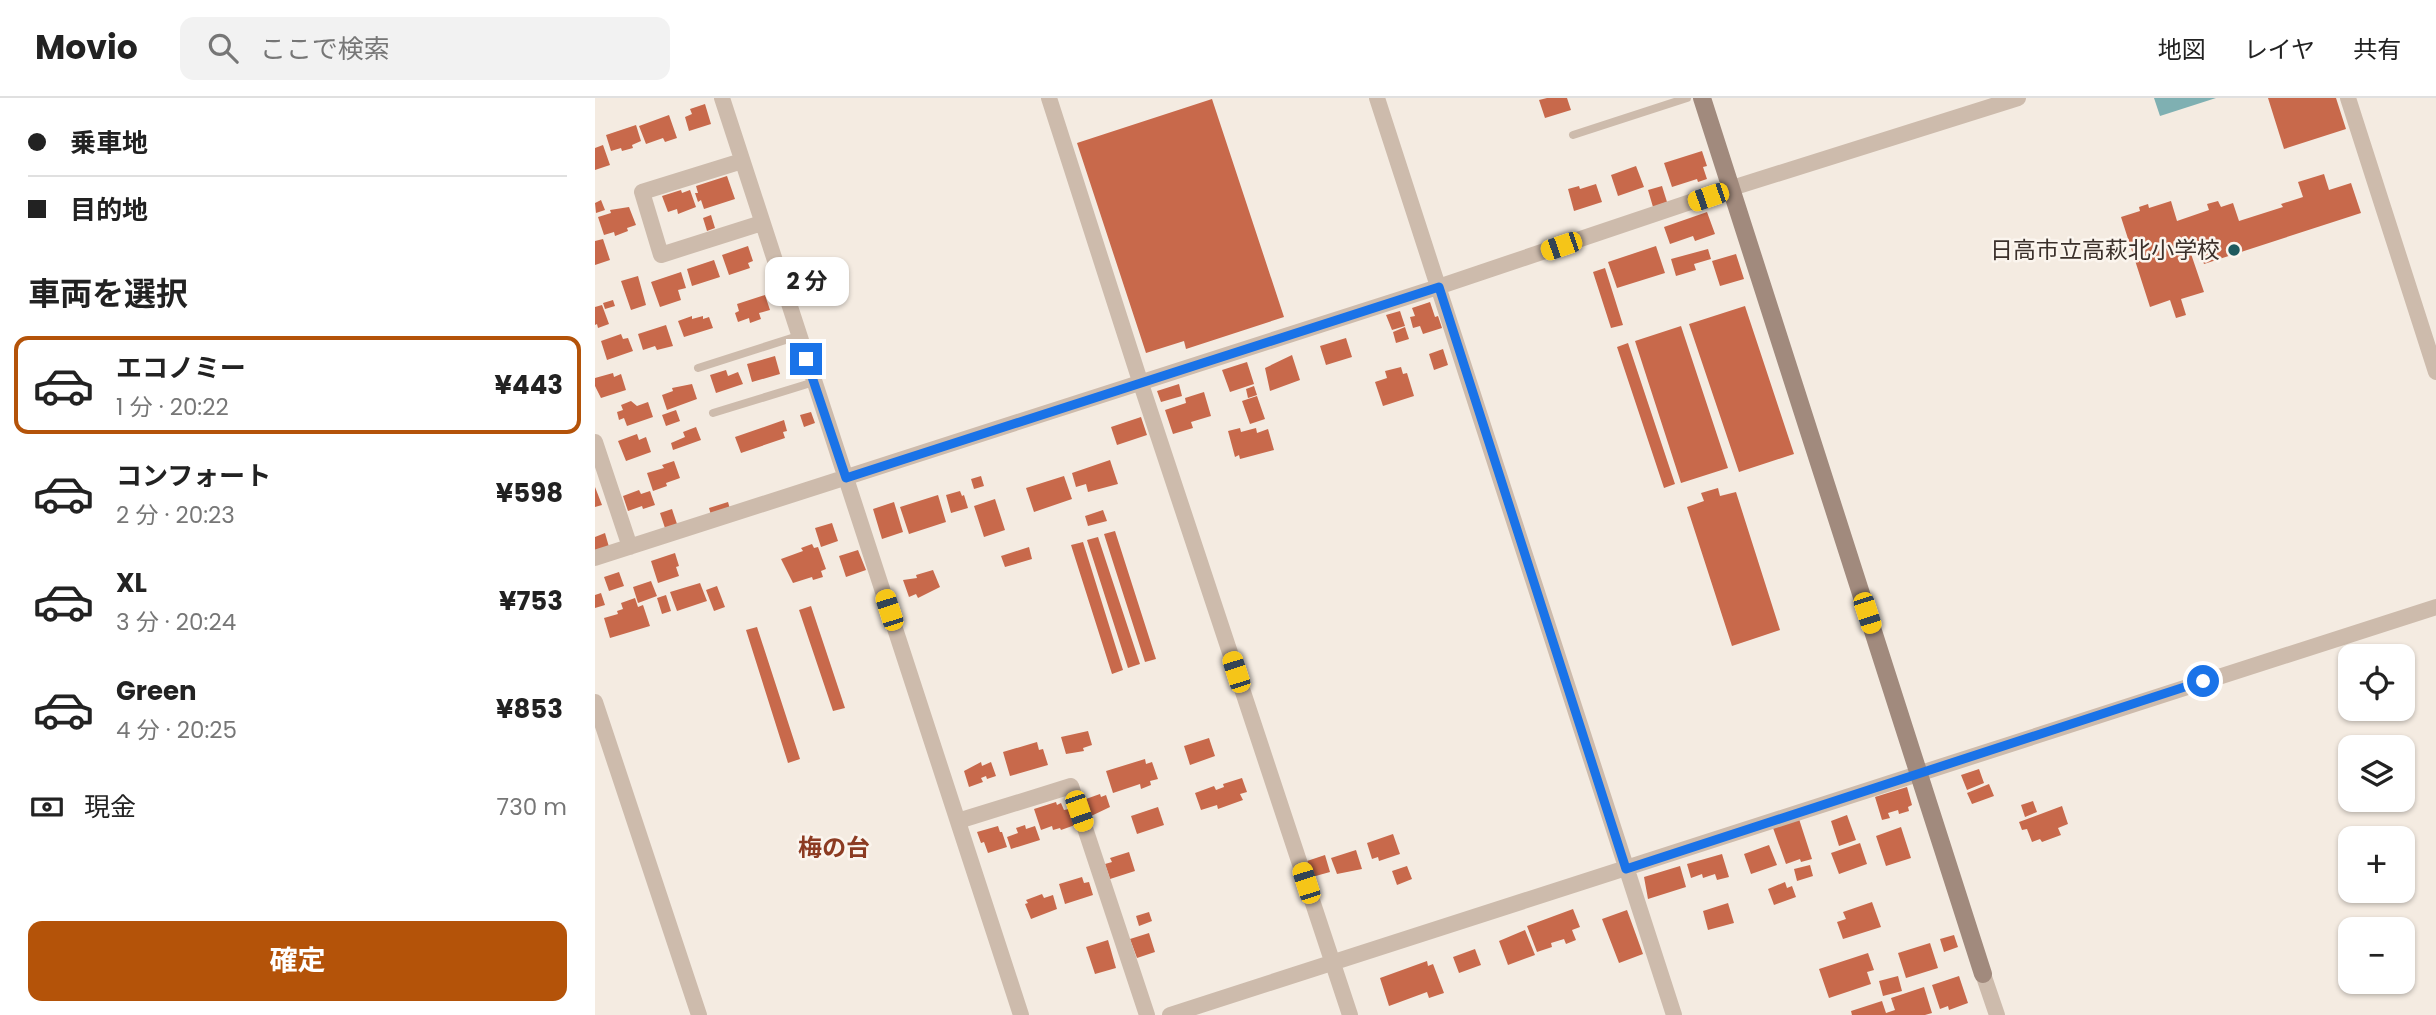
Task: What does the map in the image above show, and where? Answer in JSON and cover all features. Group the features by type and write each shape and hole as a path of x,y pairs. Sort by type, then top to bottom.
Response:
{"street":[{"path":"722,98 1021,1015"},
{"path":"1049,98 1350,1015"},
{"path":"1377,98 1674,1015"},
{"path":"1702,98 1997,1015"},
{"path":"595,558 1439,287 1732,188 2018,98"},
{"path":"2348,98 2436,372"},
{"path":"742,161 642,192 661,255 762,223"},
{"path":"595,442 630,547"},
{"path":"1170,1015 2436,607"},
{"path":"595,702 699,1015"},
{"path":"958,821 1071,786 1147,1015"}],"lane":[{"path":"1573,135 1687,98"},
{"path":"698,368 798,336"},
{"path":"713,413 814,382"}],"water":[{"path":"2154,98 2216,98 2160,116"}],"building":[{"path":"1567,98 1571,110 1545,118 1539,100"},
{"path":"2268,98 2336,98 2346,129 2284,149"},
{"path":"1212,99 1284,317 1186,349 1184,341 1146,353 1077,143"},
{"path":"705,104 711,124 689,131 685,117 692,114 690,109"},
{"path":"669,115 677,138 665,142 663,138 646,144 639,126"},
{"path":"636,125 641,141 632,145 633,148 611,151 606,135"},
{"path":"603,145 610,165 595,170 595,148"},
{"path":"1702,151 1707,166 1703,167 1707,179 1698,182 1697,179 1672,187 1664,163"},
{"path":"1636,166 1644,187 1618,196 1611,175"},
{"path":"2324,174 2329,190 2351,183 2361,213 2204,264 2197,245 2189,248 2204,292 2181,299 2186,315 2176,318 2170,300 2150,307 2121,217 2140,211 2139,207 2148,204 2149,208 2171,201 2177,221 2209,210 2207,204 2218,201 2221,207 2233,203 2239,221 2283,207 2281,204 2303,197 2298,182"},
{"path":"727,176 735,199 704,209 701,200 698,202 696,186"},
{"path":"1596,184 1602,202 1574,211 1568,189 1579,186 1580,189"},
{"path":"1662,186 1667,202 1653,207 1648,190"},
{"path":"681,190 682,193 690,190 696,207 678,214 677,209 668,212 662,196"},
{"path":"601,200 605,210 596,213 595,203"},
{"path":"629,207 636,225 615,236 614,232 604,235 598,217 611,213 610,210"},
{"path":"1707,212 1715,234 1695,241 1693,236 1670,244 1664,227"},
{"path":"711,215 715,228 707,231 703,218"},
{"path":"603,239 610,260 595,265 595,241"},
{"path":"748,246 753,261 748,263 750,268 729,275 722,255"},
{"path":"1656,246 1665,273 1617,288 1608,262"},
{"path":"1708,249 1711,259 1694,264 1696,270 1676,276 1671,259"},
{"path":"1736,254 1744,279 1720,286 1712,261"},
{"path":"714,260 720,277 692,286 687,269"},
{"path":"1605,268 1623,325 1611,328 1593,272"},
{"path":"681,272 686,288 678,290 681,300 660,307 651,282"},
{"path":"638,276 646,305 631,310 621,281"},
{"path":"765,295 770,310 759,313 761,319 750,323 749,318 738,322 735,313 739,311 737,304"},
{"path":"613,300 615,306 605,309 603,303"},
{"path":"1430,302 1442,328 1423,334 1420,326 1413,328 1410,317 1415,316 1412,308"},
{"path":"602,305 609,324 598,328 597,324 595,325 595,307"},
{"path":"1745,306 1794,454 1739,472 1689,324"},
{"path":"1400,311 1405,326 1392,330 1386,315"},
{"path":"692,316 692,319 709,317 713,328 684,337 678,321"},
{"path":"666,325 673,346 657,350 655,346 643,350 638,334"},
{"path":"1681,326 1728,468 1681,483 1635,341"},
{"path":"1405,327 1409,339 1396,343 1393,332"},
{"path":"621,334 623,339 628,338 633,351 607,360 601,341"},
{"path":"1346,338 1352,357 1326,365 1320,346"},
{"path":"1628,343 1675,484 1664,488 1617,347"},
{"path":"1443,349 1448,365 1434,370 1429,354"},
{"path":"1292,355 1300,380 1270,391 1265,368"},
{"path":"775,356 780,374 752,382 747,364"},
{"path":"1247,362 1254,384 1230,392 1222,370"},
{"path":"1401,367 1403,374 1407,373 1414,396 1383,406 1375,382 1387,378 1385,371"},
{"path":"726,370 728,376 738,372 743,384 716,393 710,375"},
{"path":"613,373 614,377 621,374 626,390 601,398 595,386 595,378"},
{"path":"692,384 697,399 667,410 662,395 673,391 672,388"},
{"path":"1179,384 1182,396 1161,402 1157,391"},
{"path":"1254,386 1257,395 1248,398 1246,389"},
{"path":"1204,392 1211,416 1191,422 1193,428 1173,434 1165,410 1186,403 1185,398"},
{"path":"1257,396 1265,419 1250,424 1242,401"},
{"path":"631,401 637,406 648,402 653,417 627,426 624,418 619,420 617,412 623,410 621,405"},
{"path":"676,410 680,421 666,426 662,415"},
{"path":"811,412 815,423 804,427 800,415"},
{"path":"1141,417 1147,435 1117,445 1111,427"},
{"path":"784,420 787,431 783,432 785,438 741,453 735,437"},
{"path":"696,427 701,440 673,450 671,443 685,437 683,432"},
{"path":"1240,428 1241,432 1256,428 1257,433 1268,429 1274,450 1240,459 1239,455 1235,457 1228,431"},
{"path":"637,434 639,440 646,437 651,452 626,461 618,441"},
{"path":"1110,460 1118,484 1088,492 1086,484 1076,487 1072,473"},
{"path":"674,461 680,478 653,491 647,473 664,468 662,465"},
{"path":"981,476 984,486 974,489 971,479"},
{"path":"1064,476 1072,499 1034,512 1026,488"},
{"path":"595,487 602,505 595,507"},
{"path":"1718,488 1720,496 1736,492 1780,630 1732,646 1687,507 1704,501 1701,493"},
{"path":"639,490 641,494 650,491 655,505 628,511 623,496"},
{"path":"960,491 968,508 951,513 946,495"},
{"path":"938,495 946,522 909,534 900,507"},
{"path":"995,499 1005,530 984,537 974,506"},
{"path":"728,502 730,509 711,515 709,508"},
{"path":"894,502 903,532 882,539 873,509"},
{"path":"672,509 677,524 665,528 660,513"},
{"path":"1103,510 1107,521 1088,526 1085,516"},
{"path":"832,523 838,541 821,547 815,528"},
{"path":"1115,531 1156,659 1145,662 1104,534"},
{"path":"605,533 609,547 595,552 595,537"},
{"path":"1098,537 1140,664 1128,668 1087,540"},
{"path":"1083,542 1123,670 1112,674 1071,545"},
{"path":"812,544 814,548 818,547 826,569 821,571 823,577 813,580 812,577 793,583 781,559 803,551 801,548"},
{"path":"1029,547 1032,559 1005,567 1001,556"},
{"path":"858,550 866,570 846,577 839,556"},
{"path":"675,553 679,576 658,583 651,561"},
{"path":"933,570 940,587 918,598 916,594 909,597 903,580 917,578 916,575"},
{"path":"619,572 624,586 609,591 604,577"},
{"path":"651,581 657,596 638,603 633,587"},
{"path":"700,583 707,601 677,611 670,592"},
{"path":"717,586 725,607 714,611 706,590"},
{"path":"601,593 605,605 595,608 595,595"},
{"path":"666,595 671,611 662,614 657,598"},
{"path":"635,598 638,607 643,605 650,626 610,638 604,618 618,614 617,611 623,609 621,603"},
{"path":"811,606 845,708 833,711 799,610"},
{"path":"757,627 800,759 788,763 746,630"},
{"path":"1088,731 1092,745 1083,748 1084,751 1066,754 1061,737"},
{"path":"1209,738 1215,756 1190,765 1184,746"},
{"path":"1037,742 1039,750 1043,749 1048,765 1010,776 1003,752"},
{"path":"1145,759 1146,764 1152,762 1158,779 1150,781 1151,785 1141,789 1140,784 1113,793 1106,771"},
{"path":"981,762 982,766 991,762 996,776 981,778 983,782 969,787 964,771"},
{"path":"1979,769 1984,783 1967,790 1961,775"},
{"path":"1242,778 1247,792 1240,794 1243,800 1218,809 1217,805 1201,810 1195,793 1214,786 1216,790 1224,787 1223,784"},
{"path":"1989,784 1994,796 1972,804 1967,793"},
{"path":"1907,787 1912,805 1908,807 1909,811 1888,813 1890,818 1882,820 1875,797"},
{"path":"1100,794 1101,797 1106,795 1110,807 1089,817 1083,800"},
{"path":"2033,801 2037,812 2025,817 2021,805"},
{"path":"1056,802 1057,805 1061,803 1064,810 1069,809 1075,825 1061,830 1053,830 1052,826 1041,830 1034,809"},
{"path":"2062,806 2068,824 2058,828 2061,835 2042,842 2040,839 2032,842 2027,829 2022,830 2019,822"},
{"path":"1158,807 1164,825 1137,834 1131,816"},
{"path":"1847,815 1856,840 1839,846 1831,821"},
{"path":"1799,819 1812,859 1801,862 1800,859 1786,864 1773,828"},
{"path":"1025,825 1026,829 1035,826 1040,840 1011,849 1007,837 1018,833 1016,828"},
{"path":"998,826 1007,847 988,853 977,832"},
{"path":"1901,827 1911,858 1886,866 1876,836"},
{"path":"1393,834 1400,854 1379,861 1378,857 1372,859 1367,843"},
{"path":"1860,843 1867,864 1839,874 1831,853"},
{"path":"1769,845 1777,865 1751,874 1744,854"},
{"path":"1356,850 1362,869 1337,874 1331,858"},
{"path":"1129,852 1135,871 1110,879 1105,864 1112,862 1110,858"},
{"path":"1722,854 1729,877 1717,880 1715,874 1703,878 1702,874 1691,878 1687,864"},
{"path":"1325,855 1330,872 1312,877 1307,861"},
{"path":"1810,865 1813,876 1797,881 1794,869"},
{"path":"1407,866 1412,879 1397,885 1392,871"},
{"path":"1680,866 1686,887 1648,899 1644,877"},
{"path":"1082,877 1084,883 1089,882 1093,895 1065,904 1059,884"},
{"path":"1785,882 1787,888 1792,886 1796,897 1774,905 1768,889"},
{"path":"1042,894 1044,898 1053,895 1057,909 1031,919 1026,900"},
{"path":"1872,902 1881,927 1843,939 1837,922 1846,919 1843,912"},
{"path":"1728,903 1734,923 1708,930 1703,911"},
{"path":"1573,909 1580,927 1572,930 1576,940 1566,944 1564,939 1551,943 1552,947 1537,952 1527,926"},
{"path":"1627,910 1643,954 1619,963 1602,919"},
{"path":"1149,912 1152,921 1139,926 1136,916"},
{"path":"1525,930 1535,955 1508,965 1499,941"},
{"path":"1149,933 1155,952 1137,958 1130,939"},
{"path":"1954,935 1958,947 1944,952 1940,939"},
{"path":"1108,940 1116,968 1095,974 1086,947"},
{"path":"1930,943 1938,968 1906,978 1898,953"},
{"path":"1475,949 1481,965 1459,973 1453,957"},
{"path":"1868,953 1874,970 1867,972 1871,984 1829,998 1819,969"},
{"path":"1427,961 1428,966 1433,964 1444,993 1429,998 1427,992 1389,1006 1380,978"},
{"path":"1898,976 1902,991 1883,996 1879,981"},
{"path":"1959,976 1968,1003 1949,1010 1948,1006 1940,1009 1932,985"},
{"path":"1924,987 1932,1013 1852,1015 1851,1011 1882,1001 1886,1013 1895,1010 1891,998"}],"place":[{"name":"日高市立高萩北小学校","path":"2234,250"}],"district":[{"name":"梅の台","path":"834,847"}],"route":[{"path":"806,359 846,478 1140,381 1439,287 1626,869 2203,681"}]}
